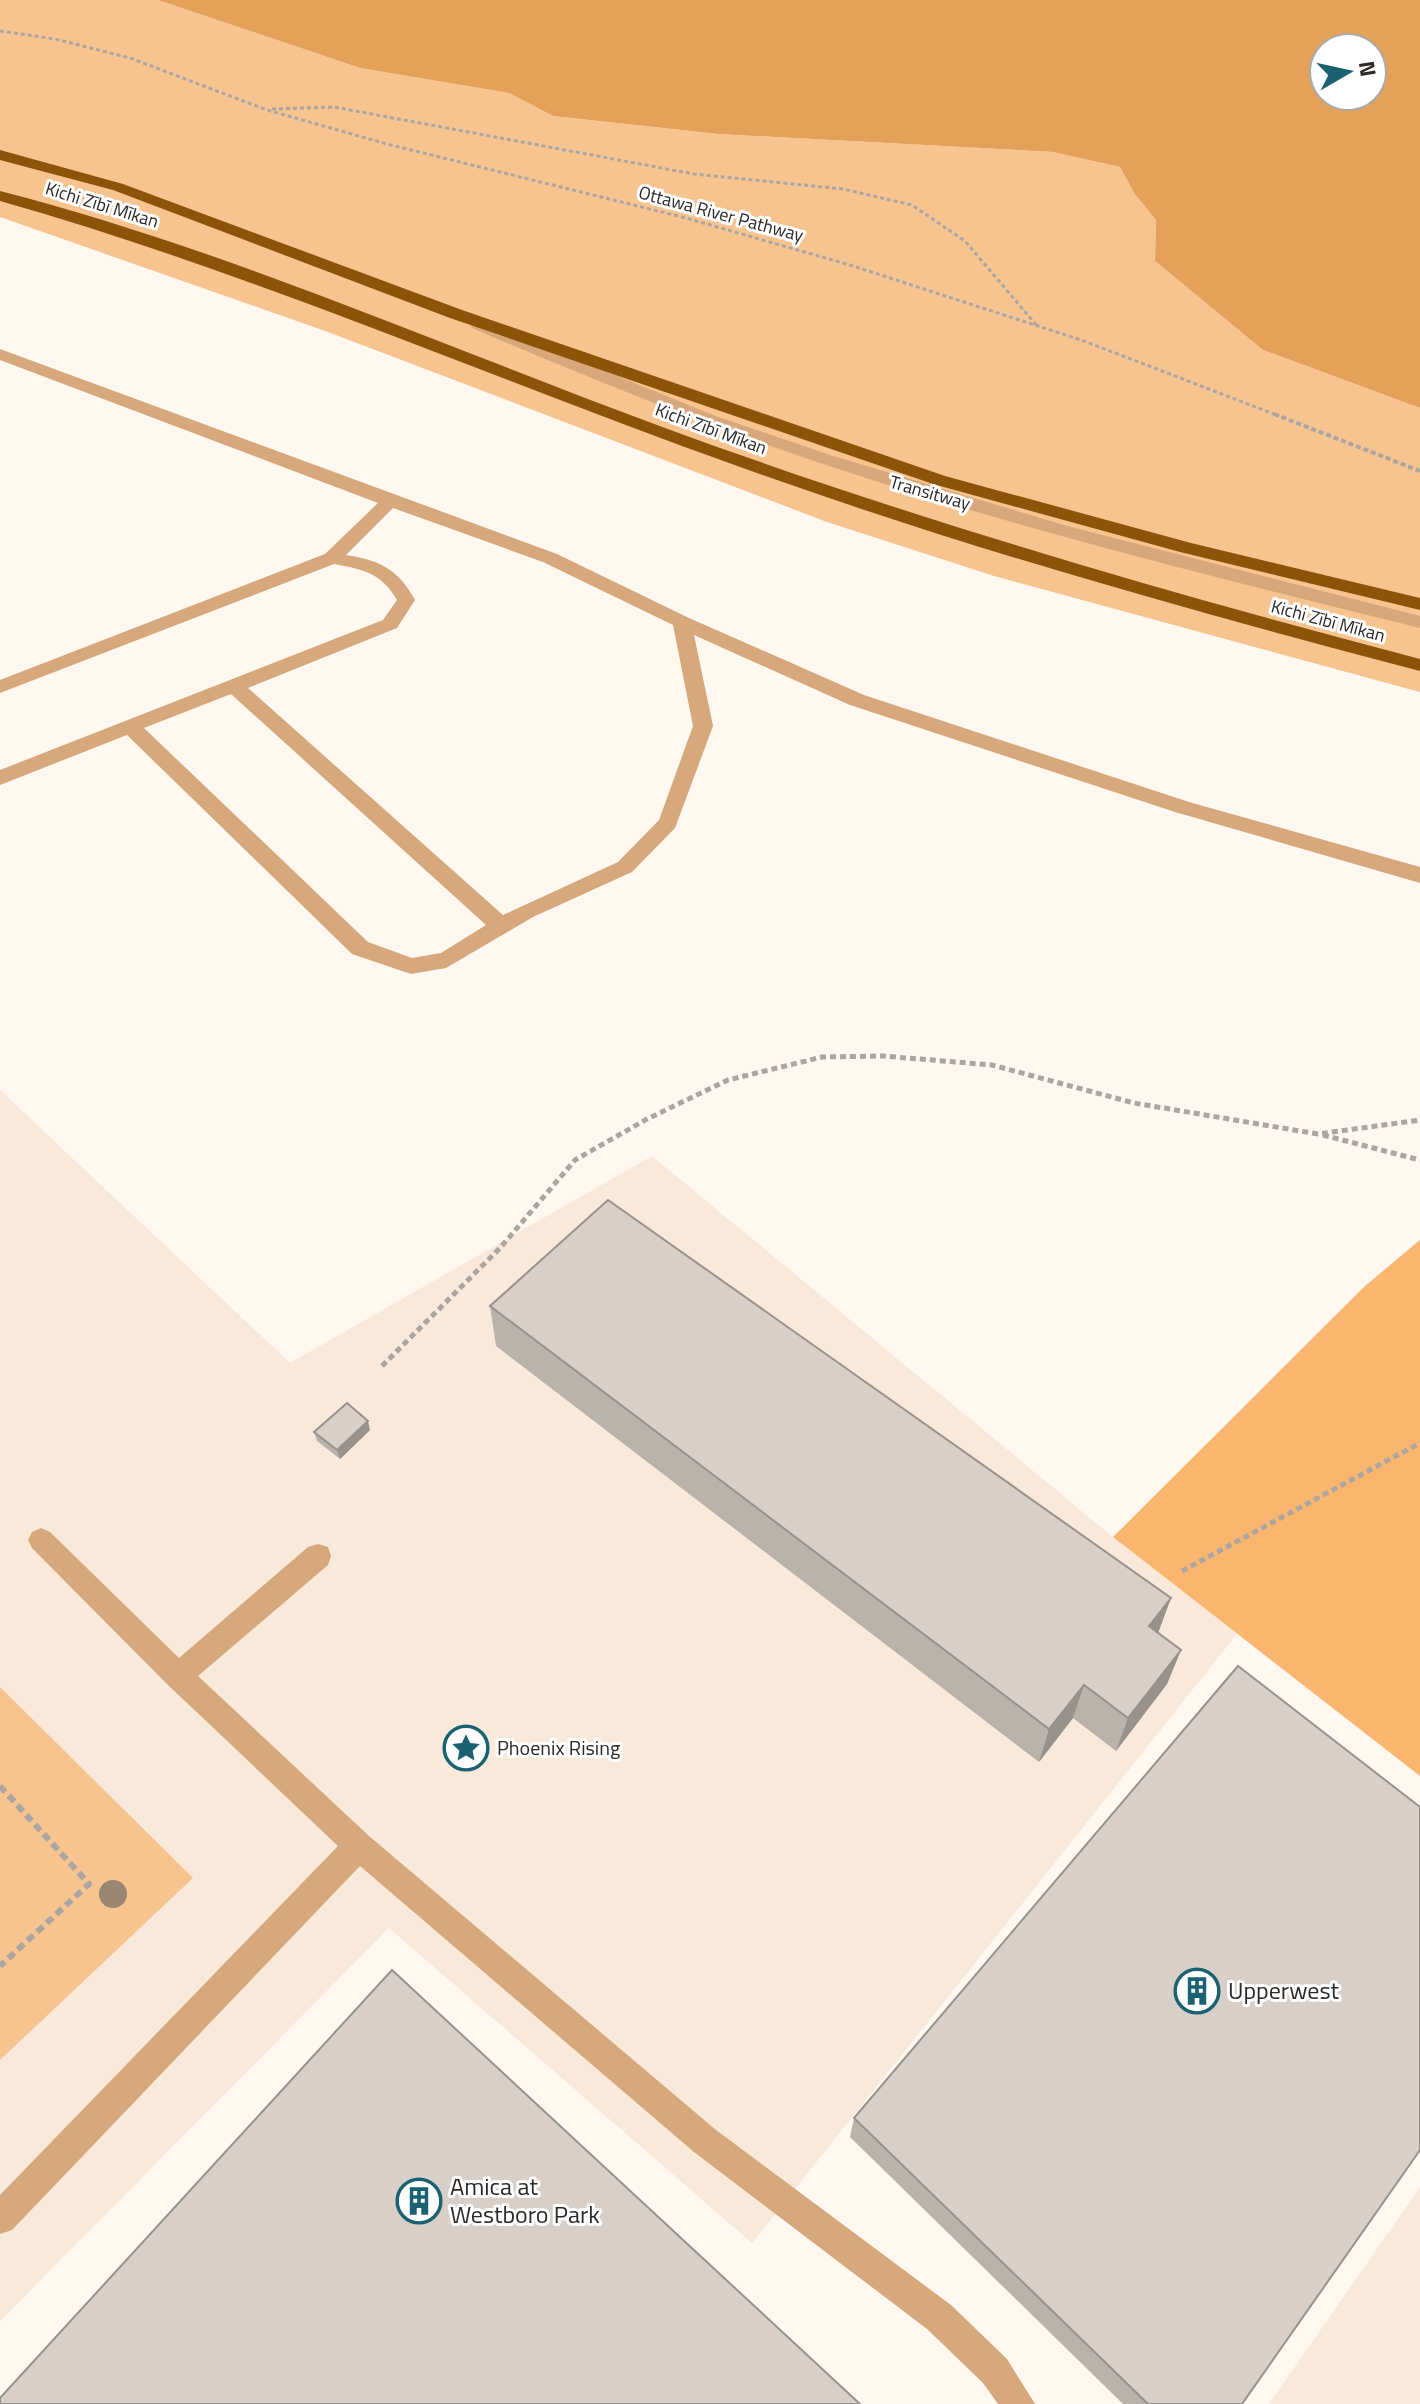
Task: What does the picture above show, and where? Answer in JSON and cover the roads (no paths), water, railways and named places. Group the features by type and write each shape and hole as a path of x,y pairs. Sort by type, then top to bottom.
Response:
{"highway":[{"name":"Kichi Zībī Mīkan","path":"0,155 147,197 456,314 939,480 1187,548 1420,604"},
{"name":"Kichi Zībī Mīkan","path":"0,196 157,243 750,465 927,525 1233,616 1420,665"}],"lane":[{"name":"Transitway","path":"456,314 649,397 896,484 1184,564 1420,622"},
{"path":"0,354 550,558 682,622 857,700 1182,807 1420,875"},
{"path":"0,687 332,558 390,501"},
{"path":"0,778 390,624 406,600 397,580 374,565 332,558"},
{"path":"131,727 360,948 411,966 446,960 525,912 625,867 668,823 703,726 682,622"},
{"path":"235,687 501,926"},
{"path":"41,1540 178,1676 359,1846 705,2141 939,2317 995,2371 1018,2404"},
{"path":"178,1676 318,1556"},
{"path":"0,2218 359,1846"}],"place":[{"name":"Phoenix Rising","path":"466,1748"},
{"name":"Upperwest","path":"1197,1991"},
{"name":"Amica at Westboro Park","path":"419,2201"}]}
